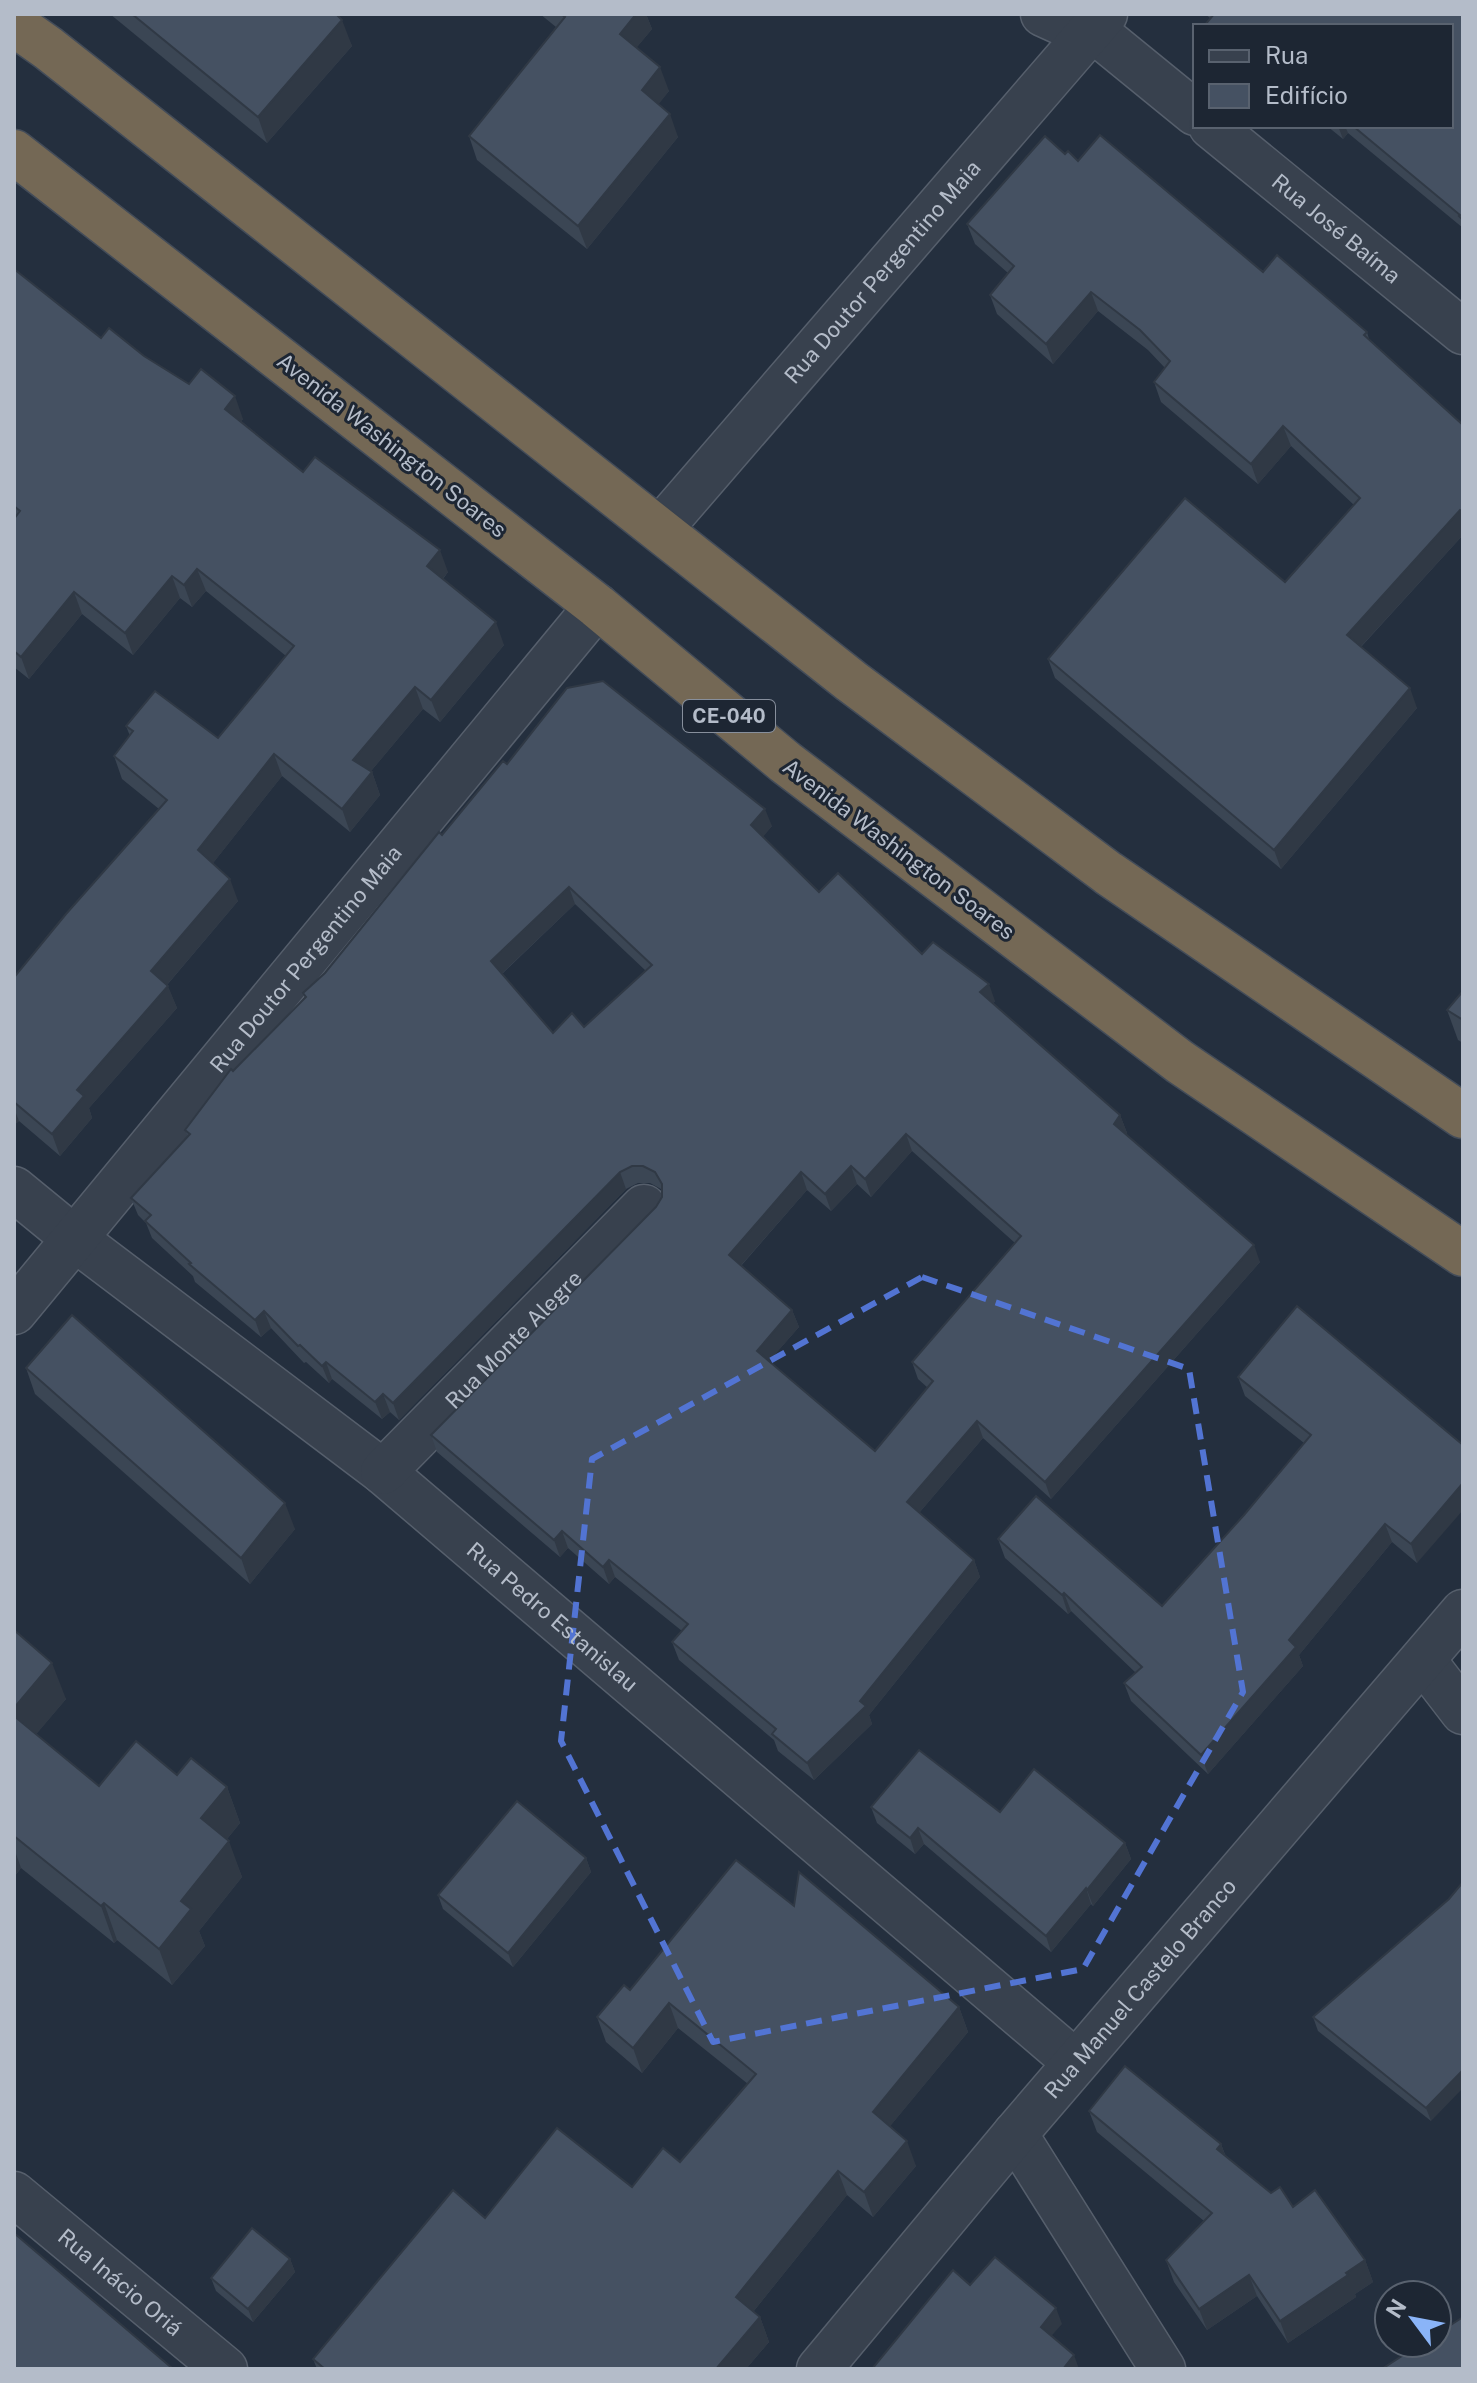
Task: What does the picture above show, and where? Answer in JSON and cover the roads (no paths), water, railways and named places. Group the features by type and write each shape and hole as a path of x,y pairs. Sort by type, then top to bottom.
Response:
{"highway":[{"path":"14,24 60,57 851,681 1108,873 1463,1116"},
{"name":"Avenida Washington Soares","path":"14,152 597,606 785,762 1180,1062 1463,1254"}],"street":[{"path":"1043,14 1065,24 1099,22 1193,111"},
{"name":"Rua Doutor Pergentino Maia","path":"660,529 1099,22"},
{"name":"Rua José Baíma","path":"1213,128 1463,332"},
{"name":"Rua Doutor Pergentino Maia","path":"14,1312 597,606"},
{"name":"Rua Pedro Estanislau","path":"14,1189 75,1239 383,1472 1075,2062"},
{"name":"Rua Monte Alegre","path":"383,1472 644,1207"},
{"name":"Rua Manuel Castelo Branco","path":"819,2369 1075,2062 1463,1612"},
{"path":"1423,1660 1463,1712"},
{"path":"1015,2134 1163,2369"},
{"name":"Rua Inácio Oriá","path":"14,2194 225,2369"}]}
